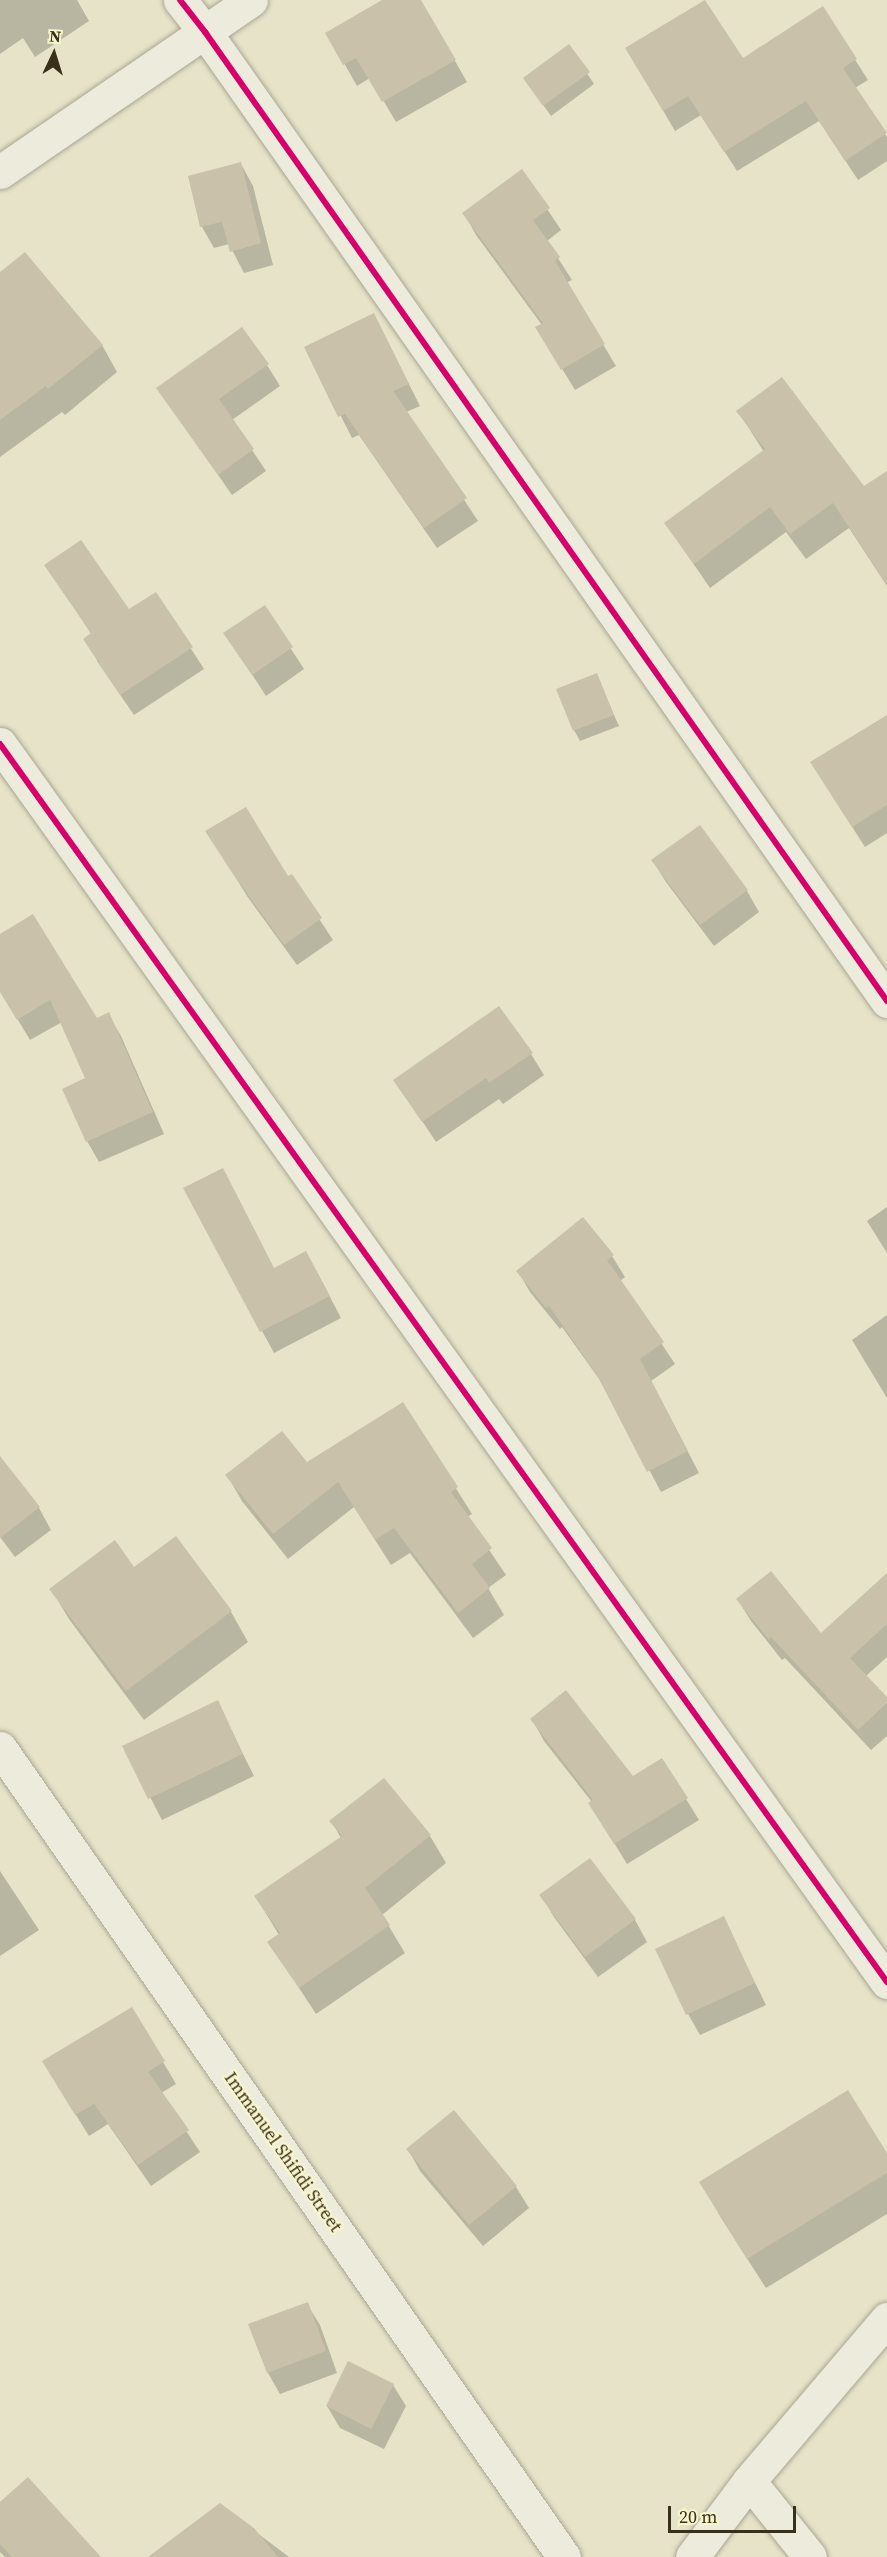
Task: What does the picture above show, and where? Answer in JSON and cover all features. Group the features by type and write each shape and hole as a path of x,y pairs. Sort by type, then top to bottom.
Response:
{"street":[{"path":"180,0 205,32 887,1001"},
{"path":"0,172 251,0"},
{"path":"0,744 887,1982"},
{"name":"Immanuel Shifidi Street","path":"0,1748 564,2557"},
{"path":"692,2557 749,2481 887,2319"},
{"path":"749,2481 810,2557"}],"building":[{"path":"382,0 421,0 456,60 382,102 356,58 343,65 325,33"},
{"path":"705,0 743,58 823,6 857,59 843,68 887,133 845,161 806,101 724,152 688,96 663,111 625,48"},
{"path":"569,44 590,72 543,106 523,78"},
{"path":"241,162 261,243 230,252 222,222 200,227 188,176"},
{"path":"522,169 550,208 533,220 560,257 555,261 605,344 561,370 535,327 543,323 462,213"},
{"path":"25,252 103,345 48,389 46,386 0,420 0,272"},
{"path":"374,313 409,384 393,391 467,498 424,528 345,414 338,417 304,347"},
{"path":"242,327 269,364 219,399 254,449 218,475 156,388"},
{"path":"782,377 864,486 887,471 887,585 833,503 790,534 770,507 694,564 664,523 765,449 736,411"},
{"path":"81,540 129,609 156,592 193,647 120,695 83,639 91,633 44,565"},
{"path":"265,605 293,647 252,675 223,633"},
{"path":"597,673 614,715 573,731 556,689"},
{"path":"887,715 887,805 852,827 810,762"},
{"path":"246,807 288,876 292,874 322,918 284,945 205,831"},
{"path":"700,825 748,890 700,925 651,860"},
{"path":"33,914 97,1018 109,1012 153,1112 86,1142 62,1089 85,1078 50,1000 17,1020 0,992 0,934"},
{"path":"499,1006 533,1053 489,1083 486,1078 422,1122 393,1080"},
{"path":"223,1168 274,1268 306,1251 330,1296 260,1332 183,1188"},
{"path":"583,1217 614,1255 607,1260 664,1342 640,1359 688,1451 647,1472 597,1375 549,1306 546,1308 516,1271"},
{"path":"403,1402 458,1487 451,1492 492,1548 472,1564 490,1588 458,1613 394,1528 375,1540 338,1482 273,1534 225,1475 282,1431 307,1462"},
{"path":"0,1456 40,1507 0,1538"},
{"path":"176,1536 232,1611 126,1691 49,1589 115,1540 134,1567"},
{"path":"771,1571 821,1633 887,1573 887,1624 850,1658 887,1697 887,1703 858,1730 771,1637 769,1640 736,1599"},
{"path":"566,1690 633,1776 662,1758 688,1798 614,1844 588,1803 593,1800 530,1719"},
{"path":"218,1700 243,1754 148,1799 122,1746"},
{"path":"384,1778 431,1835 365,1888 390,1925 299,1988 267,1942 280,1933 254,1896 342,1836 329,1821"},
{"path":"590,1858 636,1919 585,1957 539,1895"},
{"path":"724,1916 755,1983 686,2015 655,1949"},
{"path":"132,2007 165,2061 148,2072 189,2130 138,2165 94,2104 75,2115 42,2061"},
{"path":"848,2090 887,2153 887,2173 747,2259 699,2182"},
{"path":"454,2110 517,2186 469,2225 406,2149"},
{"path":"308,2302 326,2351 267,2373 248,2324"},
{"path":"348,2361 394,2384 371,2429 326,2406"},
{"path":"28,2477 101,2557 12,2557 0,2544 0,2502"},
{"path":"220,2503 254,2528 278,2557 148,2557"}],"cycle path":[{"path":"180,0 205,32 887,1001"},
{"path":"0,744 887,1982"}]}
